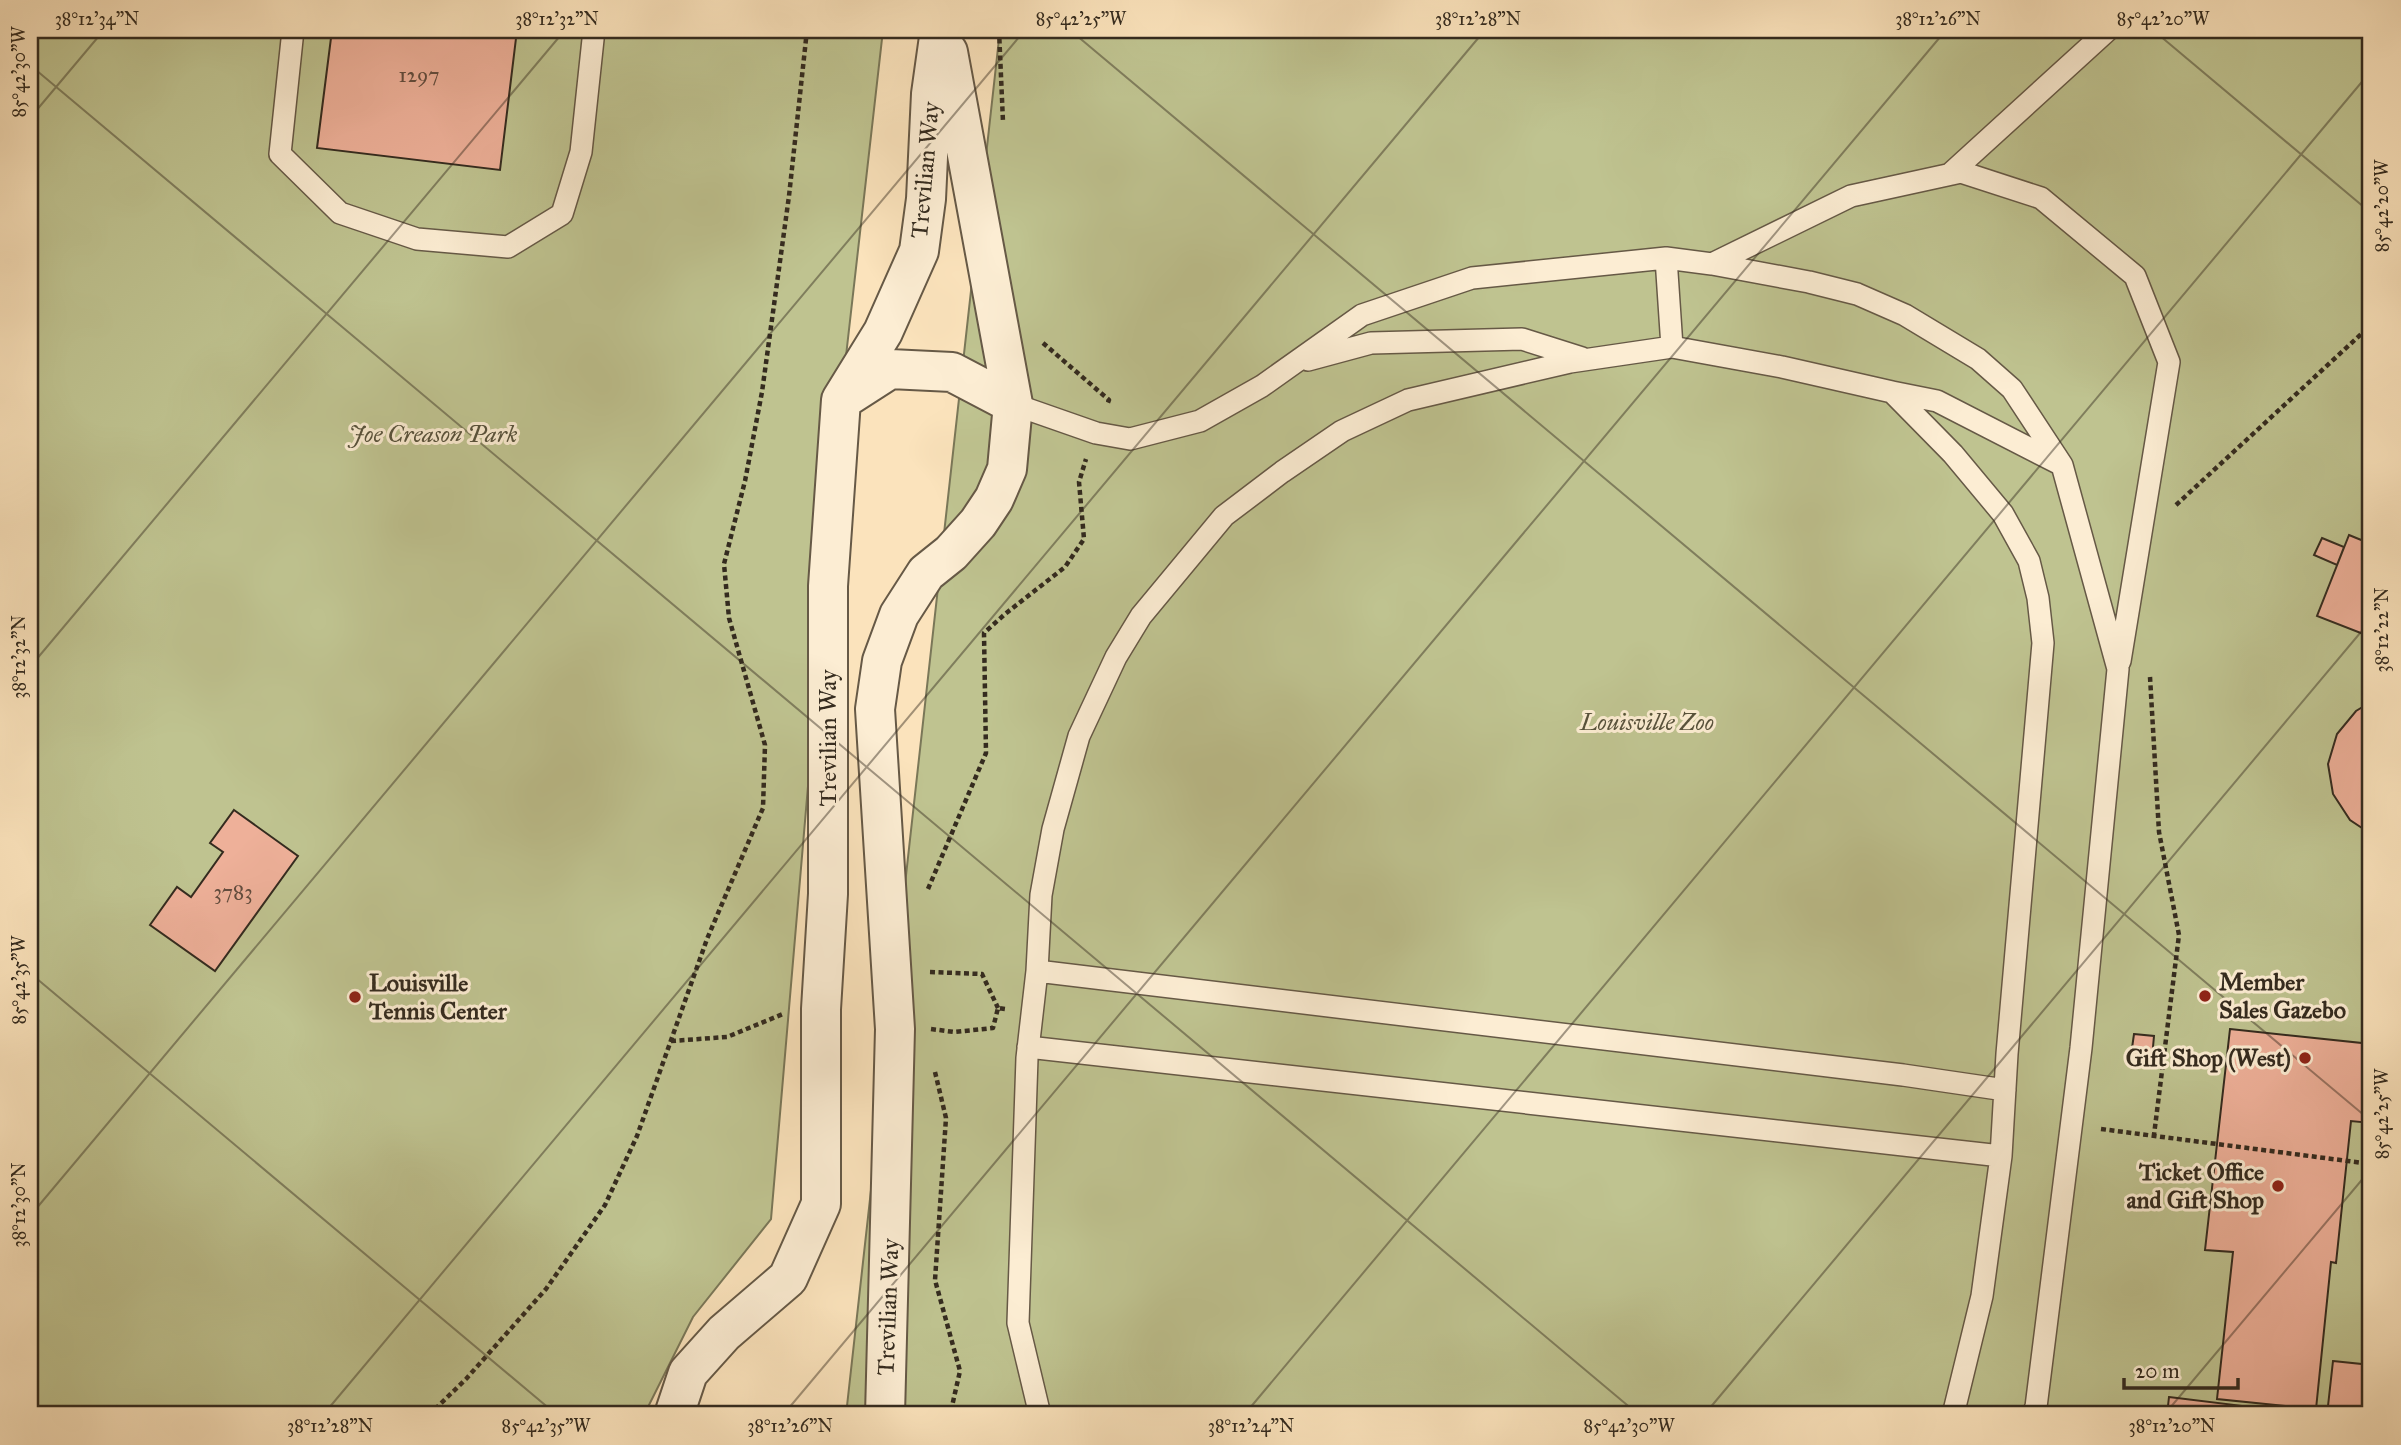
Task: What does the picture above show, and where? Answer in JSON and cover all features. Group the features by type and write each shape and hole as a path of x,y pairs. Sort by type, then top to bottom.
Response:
{"street":[{"name":"Trevilian Way","path":"674,1415 688,1373 724,1333 788,1278 821,1204 821,1009 828,894 828,586 841,400 883,332 919,251 926,199 932,94 942,30"},
{"name":"Trevilian Way","path":"885,1415 895,1029 875,709 882,661 899,615 926,573 951,553 978,523 994,499 1007,469 1013,404 942,30"},
{"path":"841,400 890,369 952,372 1013,404"}],"lane":[{"path":"293,30 281,154 340,213 417,239 508,247 562,214 581,152 594,30"},
{"path":"1950,174 2108,30"},
{"path":"1712,264 1851,196 1961,172 2042,198 2135,276 2169,362 2118,669 2081,1048 2036,1407 2032,1415"},
{"path":"1013,404 1096,433 1130,439 1200,421 1262,386 1362,315 1472,278 1665,258 1809,282 1857,294 1905,315 1978,359 2012,389 2062,465 2118,669"},
{"path":"1665,258 1672,346"},
{"path":"1294,363 1371,343 1522,339 1587,360"},
{"path":"1040,1415 1018,1322 1028,1047 1037,971 1041,895 1054,829 1079,736 1116,657 1141,616 1224,516 1342,431 1408,400 1570,362 1672,346 1937,401 2062,465"},
{"path":"1892,392 1953,454 2003,514 2029,561 2038,598 2043,643 2001,1156 1982,1296 1953,1415"},
{"path":"1037,971 1903,1074 2005,1090"},
{"path":"1028,1047 2001,1156"}],"path":[{"path":"429,1415 466,1379 546,1289 605,1205 637,1136 707,939 763,808 765,745 729,618 724,564 745,481 762,392 789,196 807,30"},
{"path":"999,30 1004,135"},
{"path":"2168,513 2371,325"},
{"path":"928,900 928,888 986,753 984,634 1005,614 1065,568 1084,539 1079,482 1109,400 1040,341"},
{"path":"2150,669 2159,832 2179,935 2154,1135"},
{"path":"927,960 927,984"},
{"path":"927,972 982,974 998,1008"},
{"path":"928,1017 928,1040"},
{"path":"934,1066 946,1118 935,1280 960,1371 950,1415"},
{"path":"2071,1125 2371,1164"},
{"path":"30,1408 40,1415"}],"green space":[{"name":"Joe Creason Park","path":"30,30 883,30 841,400 771,1219 693,1317 644,1415 30,1415"},
{"name":"Louisville Zoo","path":"1000,30 2371,30 2371,1415 846,1415"}],"building":[{"path":"332,30 517,30 500,170 317,148"},
{"path":"2349,535 2371,544 2371,637 2317,616"},
{"path":"2322,538 2344,547 2337,565 2314,555"},
{"path":"2371,702 2371,834 2350,820 2333,794 2328,764 2337,734 2356,711"},
{"path":"234,810 298,856 215,971 150,925 177,887 191,897 223,852 210,843"},
{"name":"Ticket Office and Gift Shop","path":"2230,1029 2371,1044 2371,1123 2351,1121 2336,1263 2331,1262 2316,1409 2217,1399 2233,1252 2205,1250"},
{"path":"2134,1034 2154,1036 2152,1058 2131,1055"},
{"path":"2333,1361 2371,1365 2371,1415 2327,1415"},
{"path":"2169,1397 2243,1406 2242,1415 2167,1415"}],"place":[{"name":"Member Sales Gazebo","path":"2205,996"},
{"name":"Louisville Tennis Center","path":"355,997"},
{"name":"Gift Shop (West)","path":"2305,1058"},
{"name":"Ticket Office and Gift Shop","path":"2278,1186"}]}
